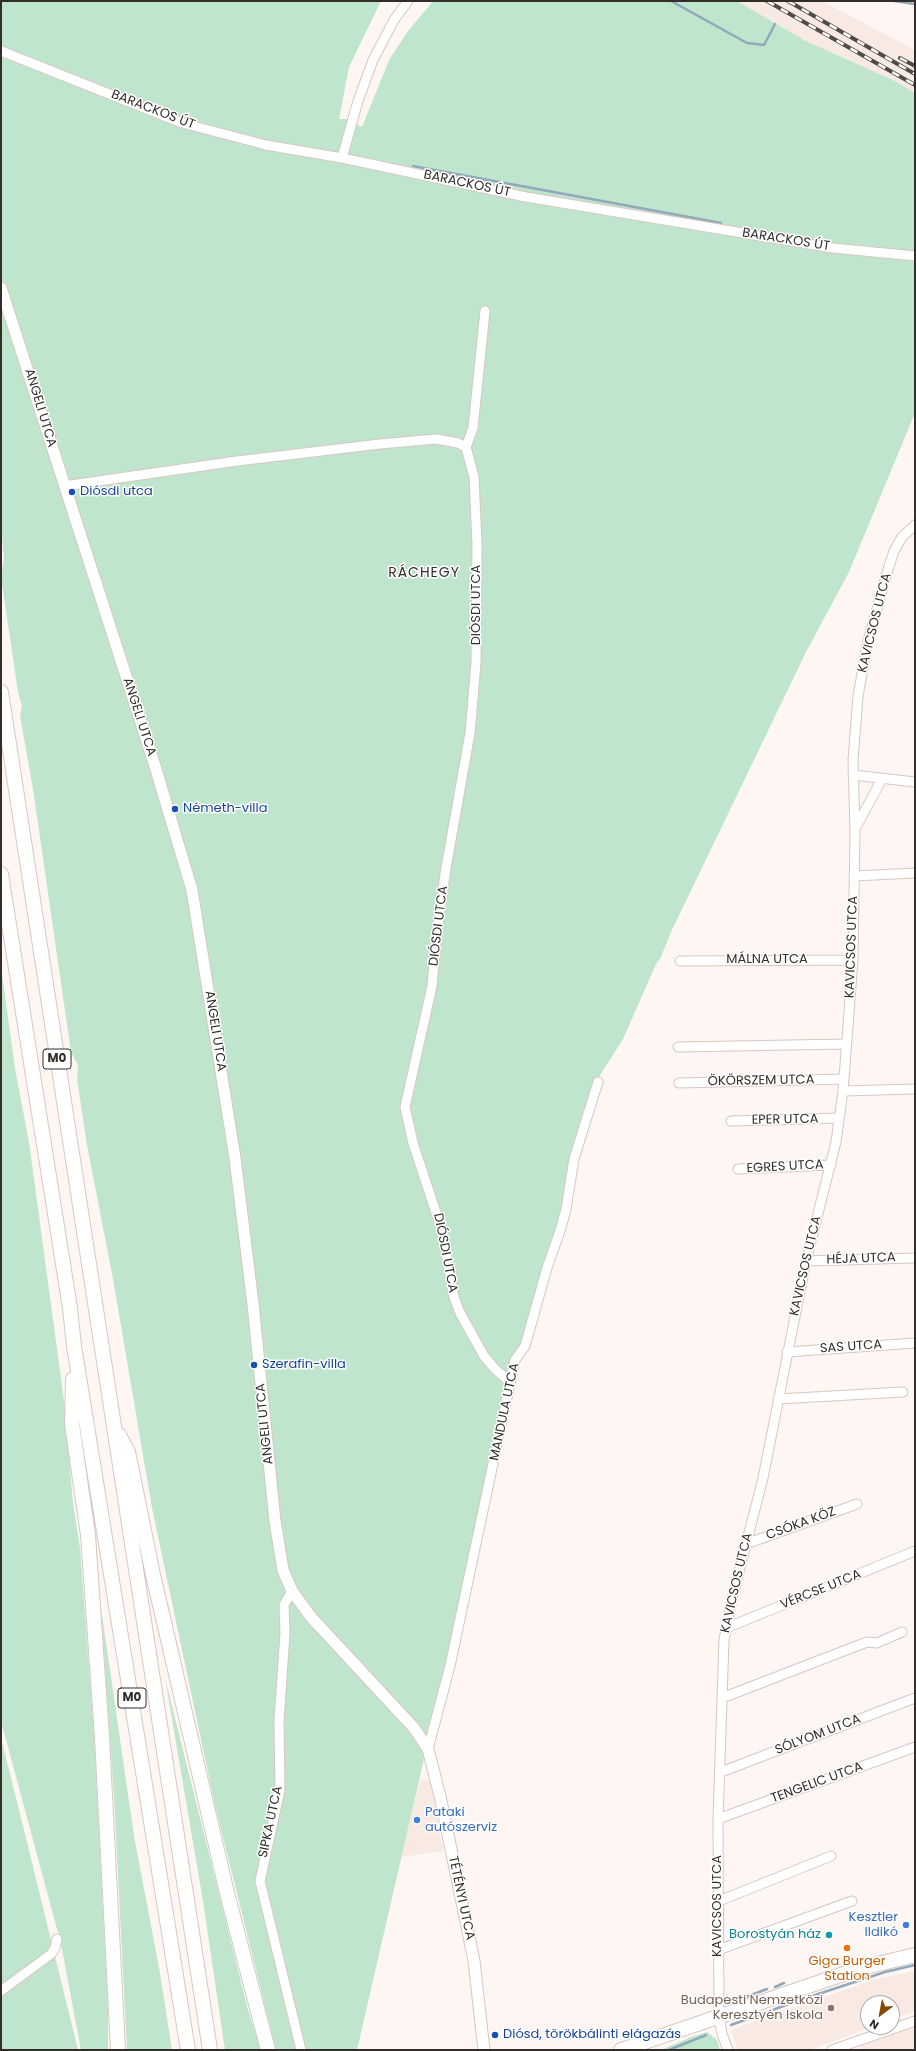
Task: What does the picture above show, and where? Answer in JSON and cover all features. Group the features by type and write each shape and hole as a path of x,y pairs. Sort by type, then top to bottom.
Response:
{"main road":[{"name":"M0","path":"1,692 210,2050"},
{"name":"M0","path":"1,874 70,1308 74,1346 188,2050"},
{"path":"74,1346 72,1424 88,1543 102,1737 118,2050"},
{"path":"113,1426 128,1452 153,1575 227,1894 268,2050"},
{"path":"621,2050 861,1968 915,1954"}],"street":[{"path":"342,158 358,101 372,60 394,20 408,1"},
{"name":"BARACKOS ÚT","path":"1,46 32,62"},
{"name":"BARACKOS ÚT","path":"1,51 188,125 266,145 342,158 526,197 833,248 915,256"},
{"name":"ANGELI UTCA","path":"1,288 155,766 192,890 235,1158 253,1304 279,1553 283,1570 292,1590 311,1616 414,1728 428,1749"},
{"path":"64,486 237,461 380,444 436,439 458,443 466,447 473,428 485,311"},
{"name":"DIÓSDI UTCA","path":"466,447 474,477 477,544 476,663 470,733 446,868 437,931 432,986 405,1107 413,1142 442,1231 456,1302 484,1356 494,1369 510,1382"},
{"name":"KAVICSOS UTCA","path":"728,2050 722,2034 719,2017 718,1950 718,1819 726,1628 730,1603 763,1478 806,1261 831,1165 843,1091 853,960 855,830 853,775 858,696 867,645 894,551 902,537 915,525"},
{"path":"853,775 882,780 915,782"},
{"name":"KAVICSOS UTCA","path":"855,830 882,780"},
{"path":"854,801 869,803"},
{"path":"854,876 915,873"},
{"name":"MÁLNA UTCA","path":"680,961 853,960"},
{"path":"678,1047 846,1044"},
{"name":"ÖKÖRSZEM UTCA","path":"679,1083 844,1079"},
{"name":"MANDULA UTCA","path":"428,1749 450,1666 515,1360 524,1346 546,1268 560,1233 566,1209 574,1159 598,1082"},
{"path":"843,1091 915,1089"},
{"name":"EPER UTCA","path":"731,1121 839,1118"},
{"name":"EGRES UTCA","path":"738,1169 831,1165"},
{"name":"HÉJA UTCA","path":"806,1261 915,1258"},
{"name":"SAS UTCA","path":"787,1352 915,1343"},
{"path":"778,1399 903,1392"},
{"name":"CSÓKA KÖZ","path":"746,1544 857,1504"},
{"name":"VÉRCSE UTCA","path":"726,1628 915,1551"},
{"name":"SIPKA UTCA","path":"292,1590 284,1605 285,1633 279,1721 280,1790 260,1881 301,2050"},
{"path":"722,1698 867,1642 877,1643 902,1632"},
{"name":"SÓLYOM UTCA","path":"720,1772 915,1698"},
{"name":"TENGELIC UTCA","path":"718,1819 915,1747"},
{"name":"TÉTÉNYI UTCA","path":"428,1749 440,1796 474,1961 483,2049"},
{"path":"719,1901 831,1856"},
{"path":"718,1950 852,1901"},
{"path":"1,1991 51,1954 55,1948 56,1939"},
{"path":"832,2050 915,2021"}],"shaded area":[{"path":"737,1 822,1 915,50 915,93 897,82 804,40"},
{"path":"430,1780 443,1851 401,1857 420,1781"},
{"name":"Budapesti Nemzetközi Keresztyén Iskola","path":"915,1971 915,2011 900,2016 900,1995 860,1995 860,2031 810,2050 738,2050 732,2032 733,2029 873,1980"},
{"path":"915,2027 915,2050 862,2050 859,2044 889,2035 900,2035 900,2032"}],"green space":[{"path":"1,1 381,1 349,67 339,119 347,119 362,127 389,60 408,31 433,1 737,1 804,40 897,82 915,93 915,413 849,572 806,652 671,932 623,1039 597,1080 579,1144 566,1209 517,1355 357,2050 276,2050 214,1801 152,1508 113,1279 87,1145 77,1079 78,1065 71,1052 33,789 20,716 22,706 18,692 1,577 4,559 1,524"},
{"path":"1,966 15,1069 29,1142 65,1408 73,1503 80,1548 94,1734 108,2008 108,2050 81,2050 61,1944 1,1721"},
{"path":"101,1608 134,1836 160,1973 172,2050 127,2050 114,1797"},
{"path":"165,1678 248,2010 261,2050 225,2050 203,1901"},
{"path":"1,1738 23,1826 78,2050 1,2050"},
{"path":"707,2032 717,2040 720,2050 661,2050 691,2037"}],"waterway":[{"path":"671,1 747,43 764,45 775,24"},
{"path":"894,1 915,4"},
{"path":"413,166 721,223"},
{"path":"731,2025 885,1972 915,1965"},
{"path":"775,1987 784,1983"},
{"path":"730,2003 767,1989"},
{"path":"669,2050 706,2035"}],"railway":[{"path":"767,1 915,85"},
{"path":"788,1 915,74"},
{"path":"900,58 915,66"}],"place":[{"name":"Diósdi utca","path":"72,492"},
{"name":"Németh-villa","path":"175,809"},
{"name":"Szerafin-villa","path":"254,1365"},
{"name":"Pataki autószerviz","path":"417,1820"},
{"name":"Kesztler Ildikó","path":"906,1925"},
{"name":"Borostyán ház","path":"829,1935"},
{"name":"Giga Burger Station","path":"847,1948"},
{"name":"Budapesti Nemzetközi Keresztyén Iskola","path":"831,2008"},
{"name":"Diósd, törökbálinti elágazás","path":"495,2035"}],"district":[{"name":"RÁCHEGY","path":"424,573"}]}
